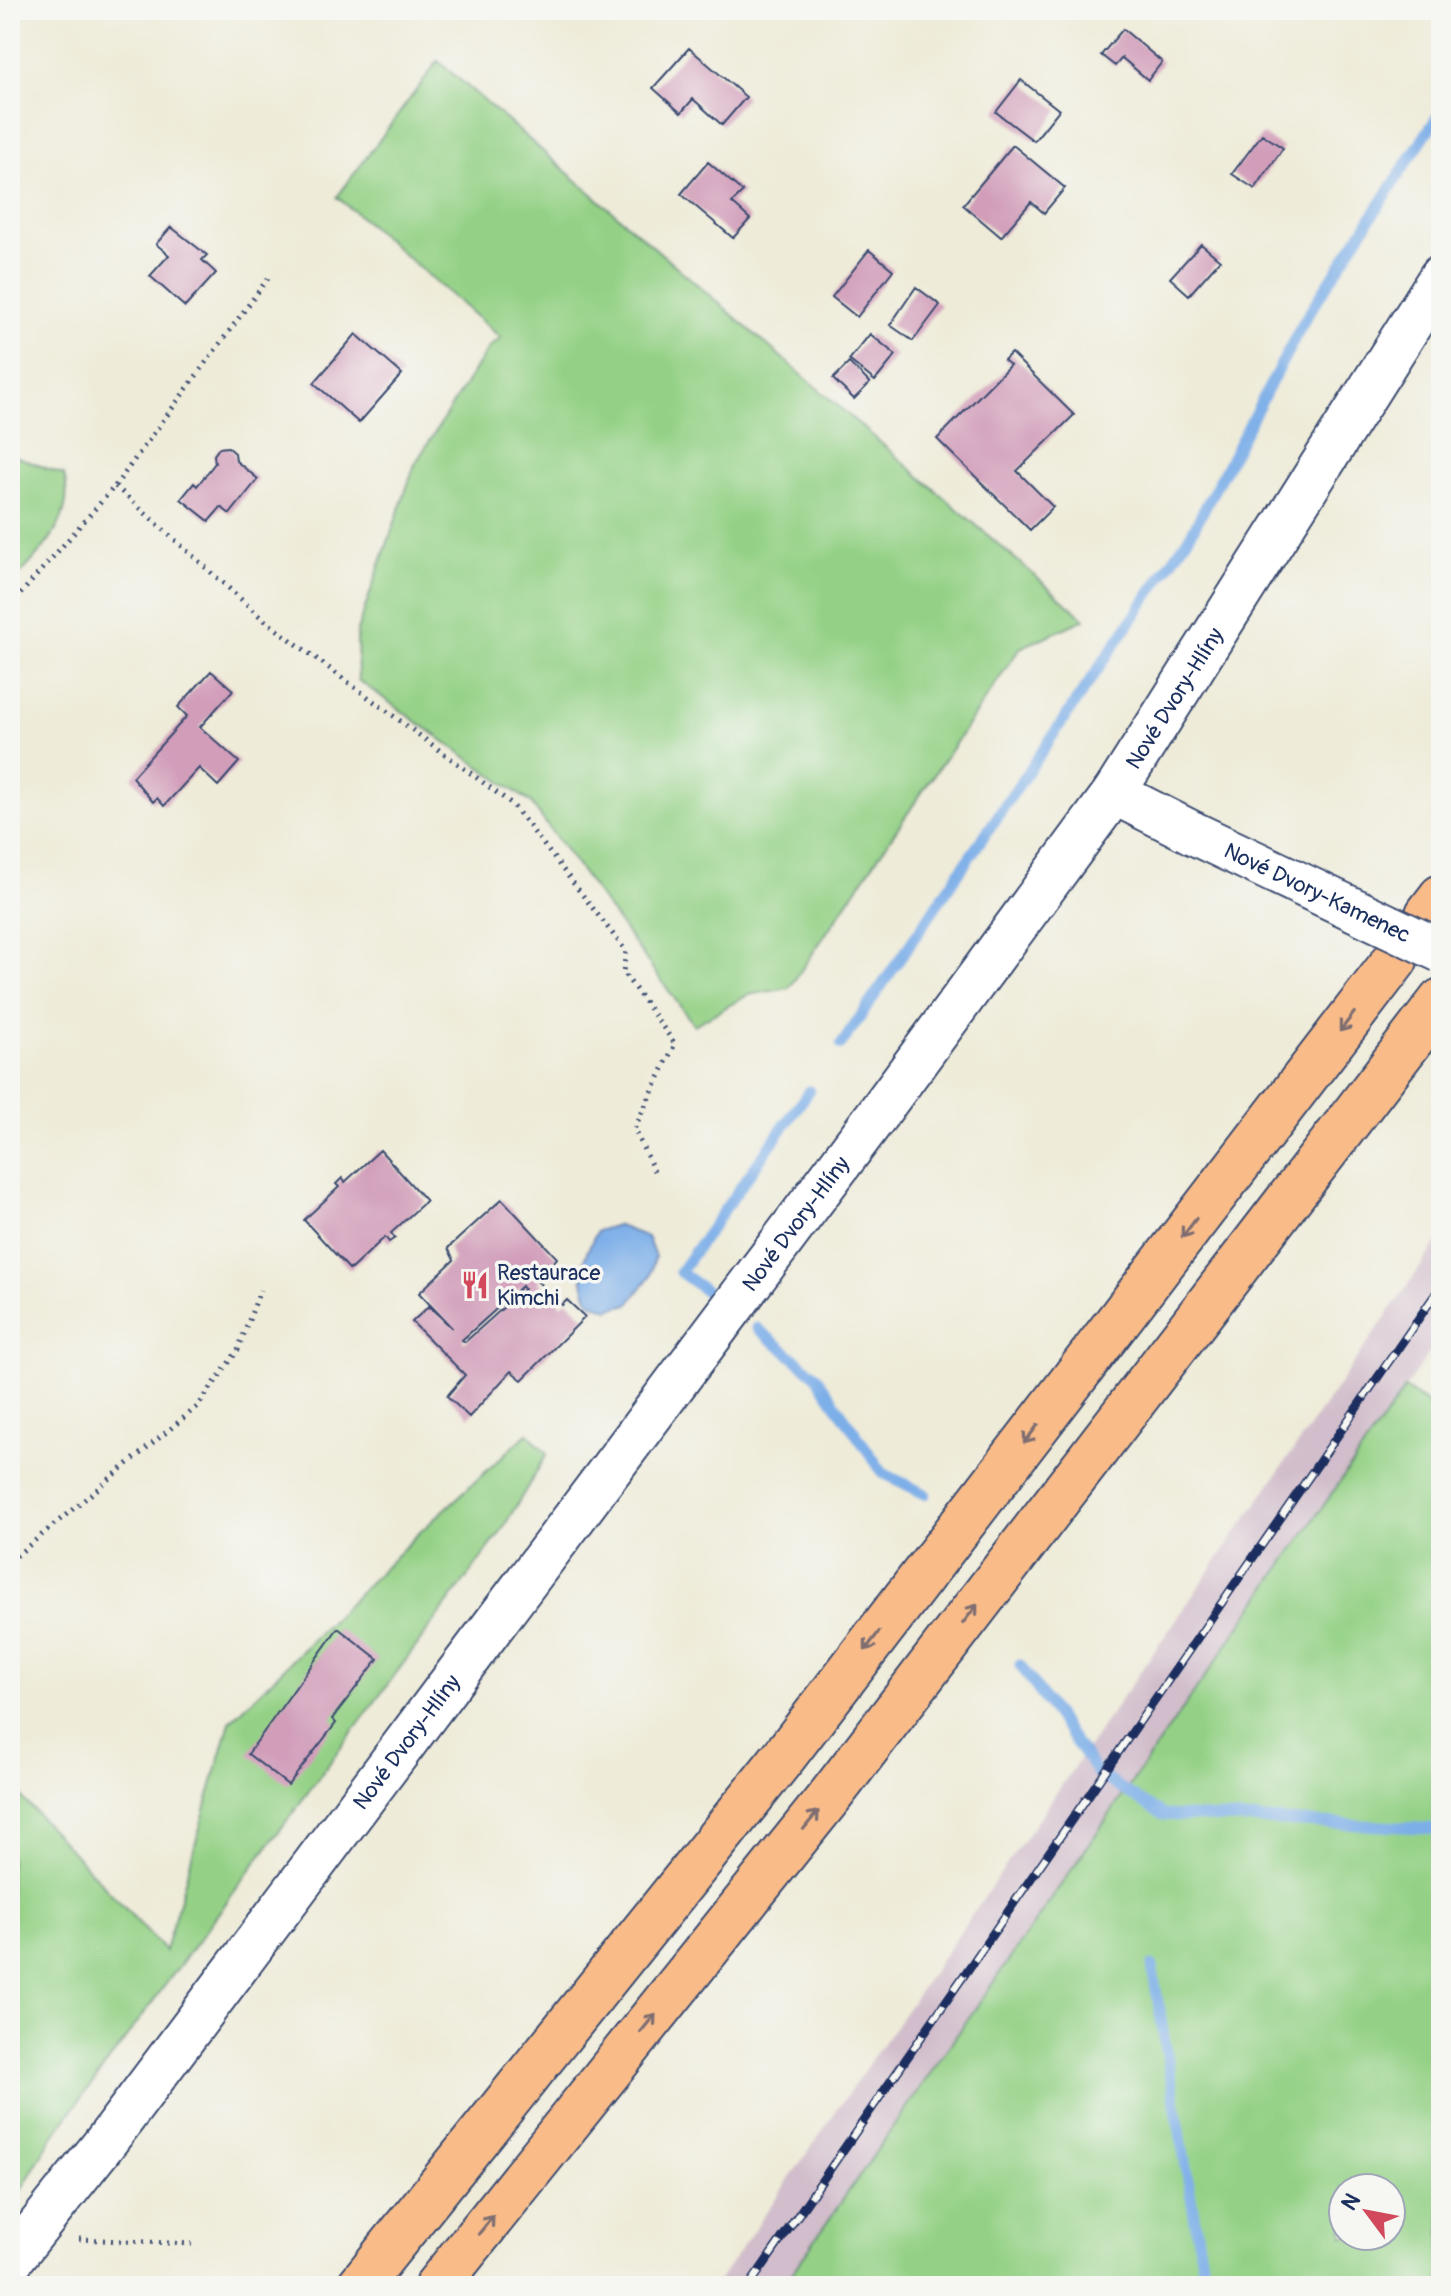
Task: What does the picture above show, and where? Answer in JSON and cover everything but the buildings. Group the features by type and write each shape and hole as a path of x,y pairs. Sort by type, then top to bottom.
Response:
{"highway":[{"path":"359,2286 785,1755 1395,960"},
{"path":"437,2286 831,1795 1441,1001"}],"street":[{"name":"Nové Dvory-Hlíny","path":"20,2250 107,2140 882,1108 1114,793 1441,276"},
{"name":"Nové Dvory-Kamenec","path":"1114,793 1193,833 1437,921"}],"path":[{"path":"10,606 115,486 269,277"},
{"path":"115,486 263,619 512,804 626,951 623,972 675,1044 634,1129 654,1171"},
{"path":"10,1561 198,1406 238,1350 260,1290"},
{"path":"20,2250 192,2244"}],"shaded area":[{"path":"1441,1237 1441,1336 1136,1778 783,2286 715,2286"}],"green space":[{"path":"438,61 1085,619 1020,648 789,988 748,995 694,1025 530,802 358,680 357,631 415,464 489,347 501,338 337,197"},
{"path":"10,454 64,475 67,492 65,508 52,536 10,586"},
{"path":"1405,1388 1441,1413 1441,2286 783,2286"},
{"path":"528,1433 547,1454 500,1533 51,2139 10,2209 10,1785 165,1951 230,1722 417,1535"}],"water":[{"path":"616,1225 647,1237 655,1257 650,1276 629,1304 608,1309 590,1302 582,1274 597,1231"}],"waterway":[{"path":"841,1045 1192,532 1305,319 1441,111"},
{"path":"718,1300 680,1272 809,1091"},
{"path":"757,1328 816,1376 883,1473 925,1494"},
{"path":"1020,1665 1098,1774 1163,1815 1441,1829"},
{"path":"1152,1966 1206,2286"}],"railway":[{"path":"749,2286 1441,1286"}],"place":[{"name":"Restaurace Kimchi","path":"475,1285"}]}
